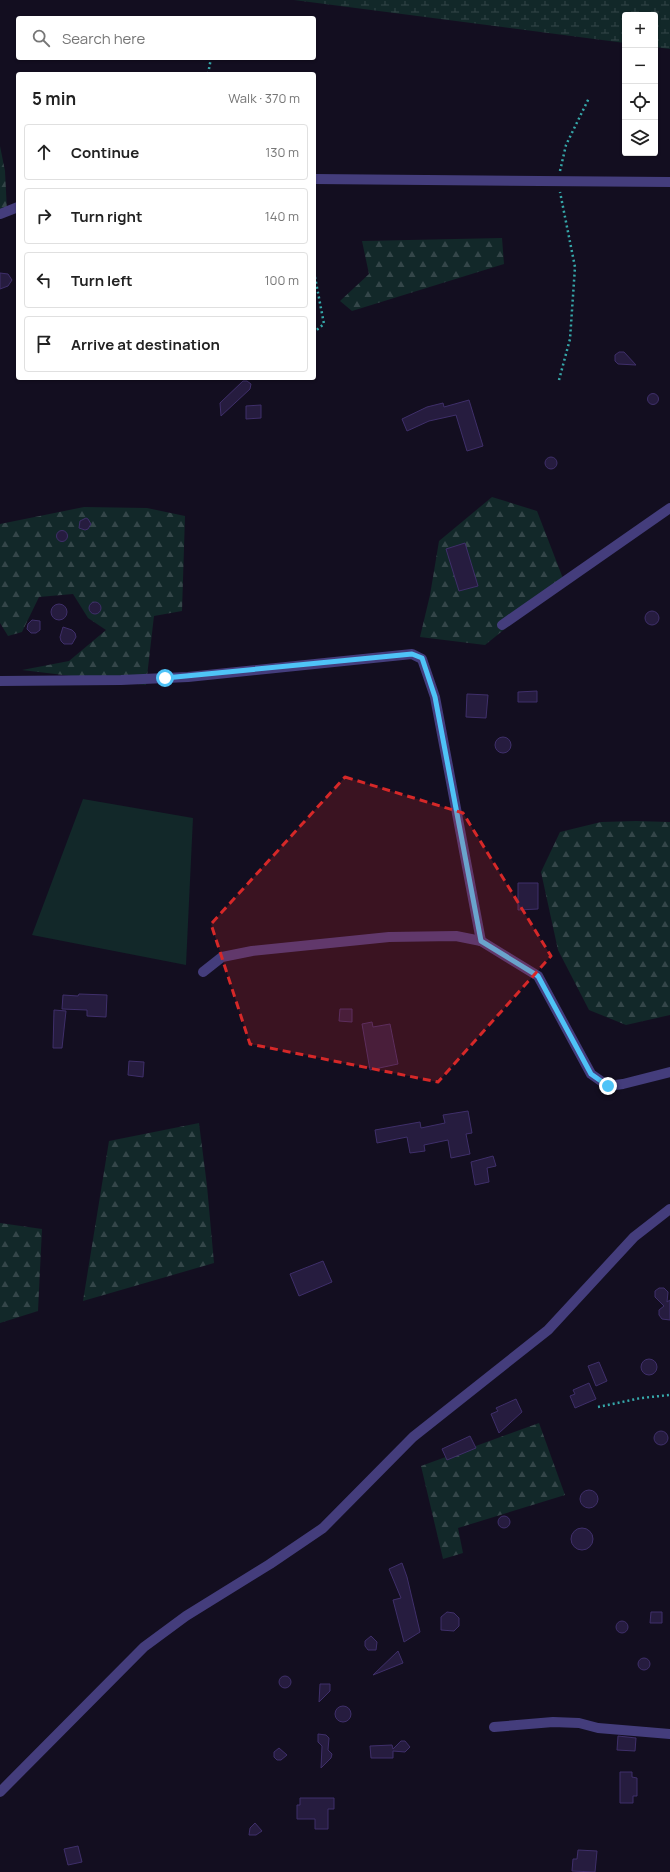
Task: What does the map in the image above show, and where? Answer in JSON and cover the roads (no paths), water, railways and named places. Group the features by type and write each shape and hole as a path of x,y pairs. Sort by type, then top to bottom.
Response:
{"street":[{"path":"316,179 670,182"},
{"path":"0,214 16,208"},
{"path":"502,625 670,508"},
{"path":"0,681 121,680 188,677 412,654 422,658 435,697 481,941"},
{"path":"203,972 222,957 252,950 389,937 456,936 481,941 538,976 591,1074 608,1086 624,1084 670,1072"},
{"path":"2,1786 40,1753 144,1647 186,1616 270,1564 323,1528 413,1437 548,1330 634,1238 670,1209"},
{"path":"494,1727 553,1722 579,1723 598,1728 670,1734"}]}
